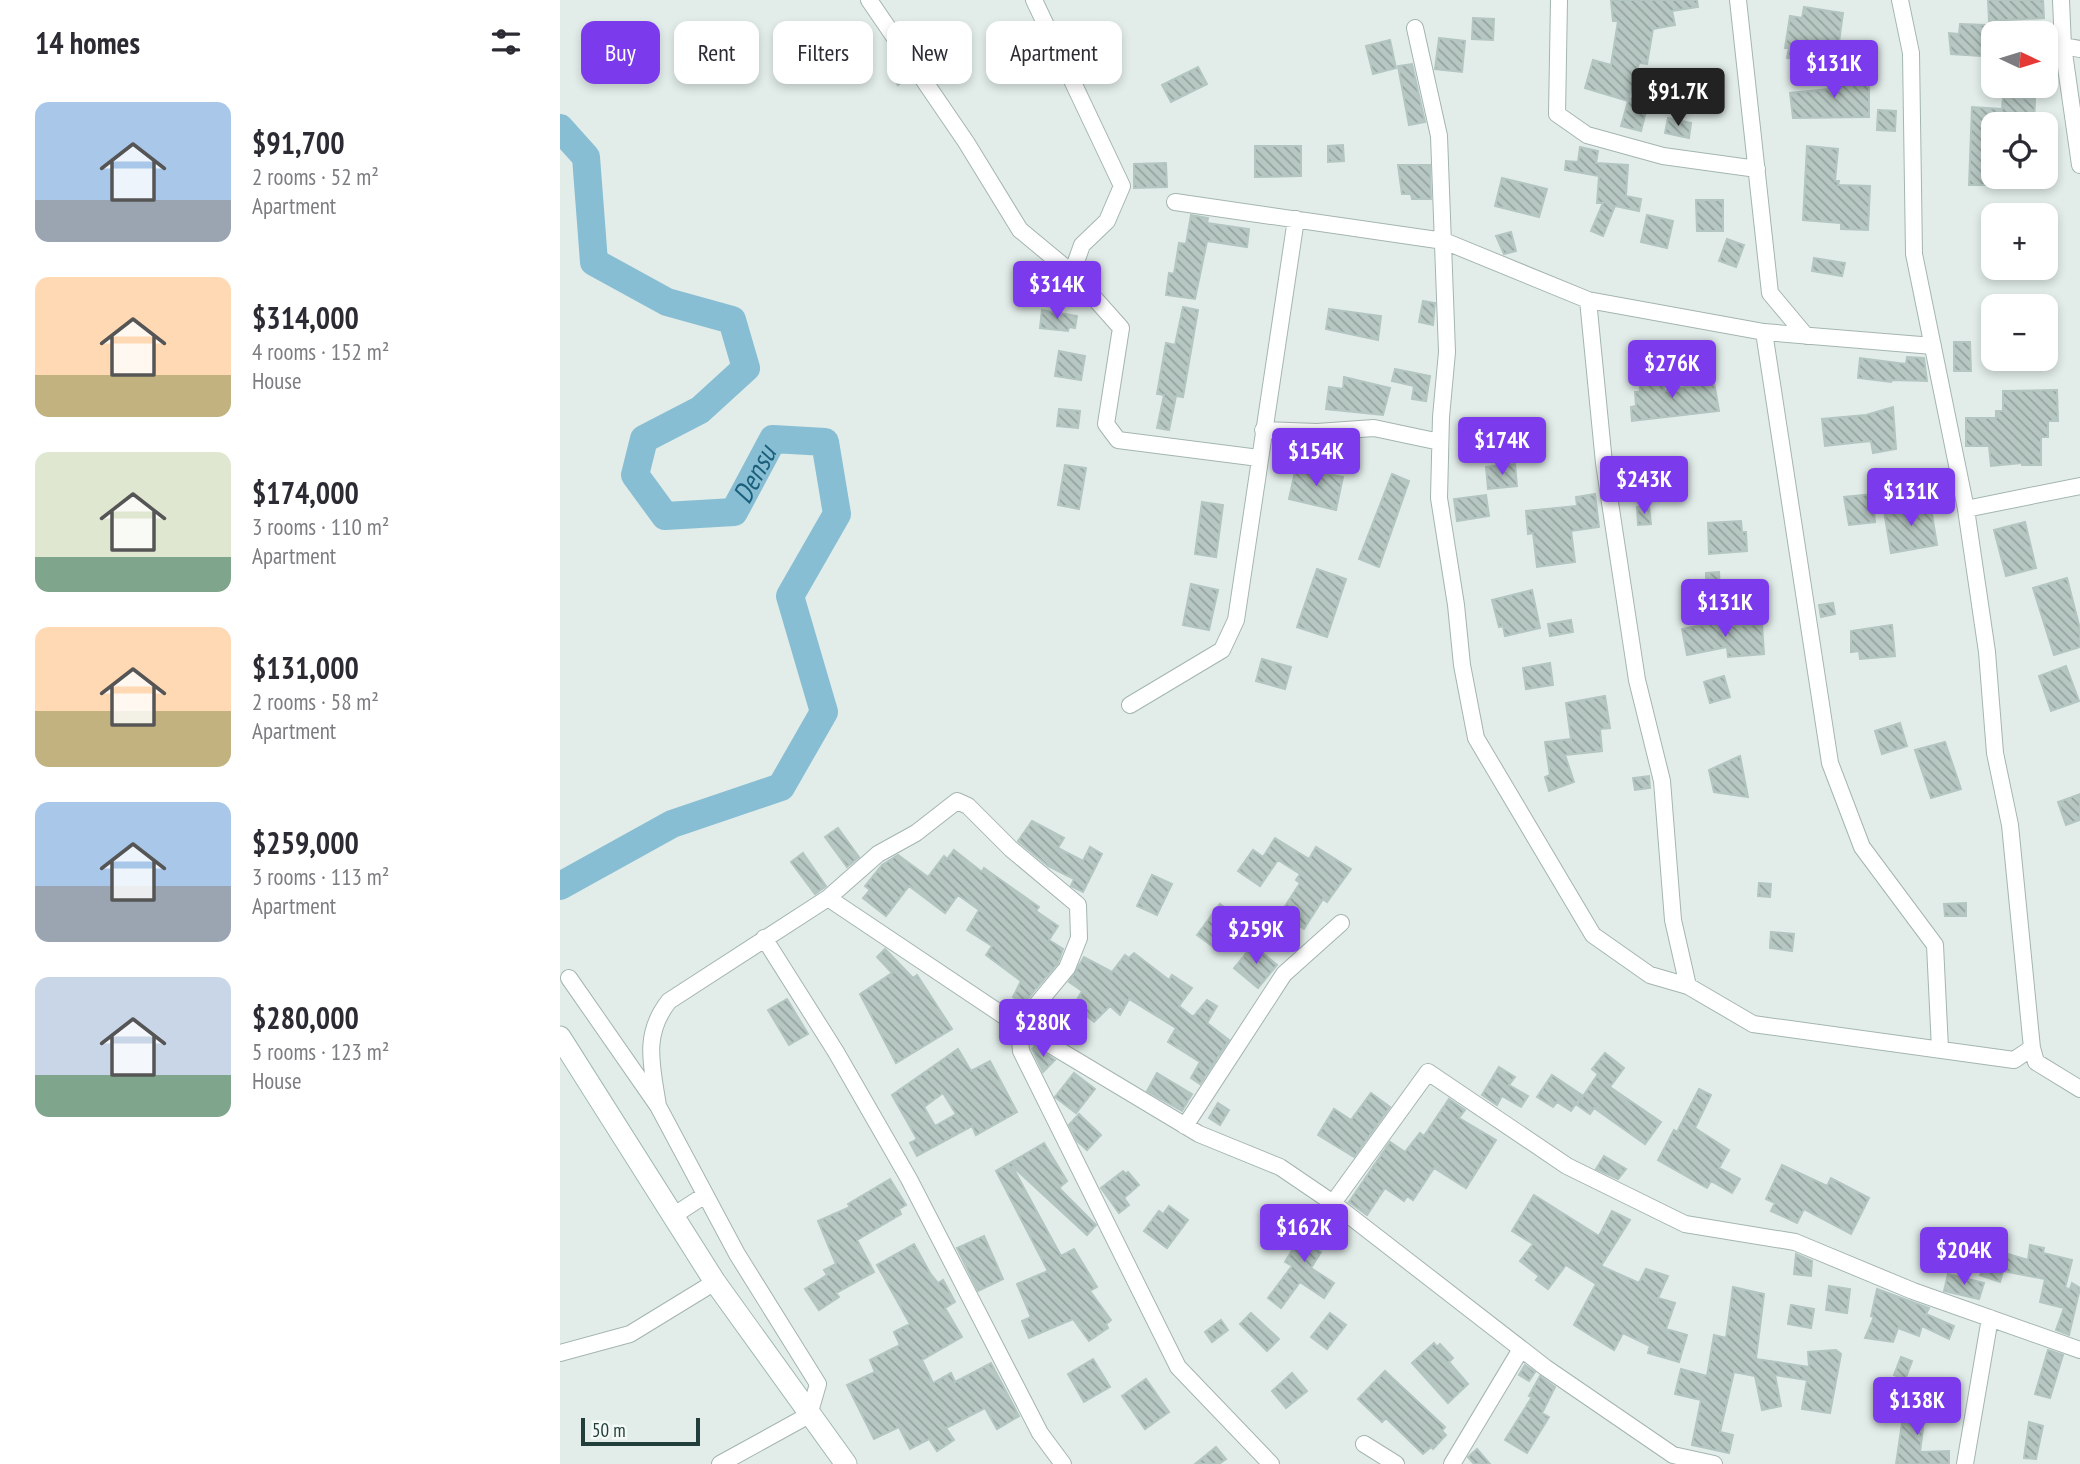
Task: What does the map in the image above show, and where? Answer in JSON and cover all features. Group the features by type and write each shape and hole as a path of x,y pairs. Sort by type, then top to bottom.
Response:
{"main road":[{"path":"560,1037 715,1282 846,1464"}],"street":[{"path":"869,0 966,142 1020,230 1072,274 1121,328 1107,424 1118,440 1259,458"},
{"path":"1559,0 1557,114 1587,135 1663,156 1757,169"},
{"path":"1738,0 1770,293 1806,336"},
{"path":"1900,0 1911,53 1914,254 1966,509 1987,652 1995,753 2010,825 2032,1048 2036,1062 2080,1089"},
{"path":"2061,0 2063,46 2080,165"},
{"path":"1038,1 1122,186 1107,221 1082,246 1072,274"},
{"path":"1415,28 1440,136 1447,352 1439,498 1456,605 1462,665 1476,738 1593,935 1650,975 1688,986 1753,1024 2014,1060 2032,1048"},
{"path":"2063,46 2080,49"},
{"path":"1175,202 1444,241 1588,300 1764,332 1933,346"},
{"path":"1130,705 1222,650 1236,620 1296,219"},
{"path":"1588,300 1606,476 1637,680 1662,781 1673,920 1688,986"},
{"path":"1764,332 1830,763 1862,847 1935,945 1940,1049"},
{"path":"1263,430 1317,432 1374,428 1440,442"},
{"path":"1966,509 2080,486"},
{"path":"658,1106 650,1051 652,1026 669,1001 828,898 878,854 916,833 957,801 968,806 1011,849 1078,905 1079,938 1067,968 1019,1026 1021,1051 1178,1367 1271,1464"},
{"path":"828,898 1019,1026 1185,1126 1280,1167 1332,1203 1521,1349 1673,1460 1714,1464"},
{"path":"1185,1126 1284,974 1341,923"},
{"path":"764,938 836,1052 902,1168 1034,1421 1063,1464"},
{"path":"569,978 658,1106 737,1254 818,1384 809,1415 720,1464"},
{"path":"1332,1203 1428,1072 1567,1166 1685,1224 1795,1242 1913,1291 2080,1350"},
{"path":"673,1216 705,1195"},
{"path":"560,1353 630,1334 715,1282"},
{"path":"1965,1464 1990,1318"},
{"path":"1451,1464 1521,1349"},
{"path":"1364,1444 1396,1464"}],"building":[{"path":"1611,0 1697,0 1698,7 1672,11 1675,25 1653,29 1647,64 1639,63 1628,101 1585,88 1593,60 1611,65 1618,21 1613,21"},
{"path":"1988,0 2043,0 2044,18 1989,21"},
{"path":"1804,7 1843,13 1838,49 1818,46 1816,62 1787,58 1789,48 1785,48 1790,16 1802,18"},
{"path":"1473,18 1494,19 1493,40 1472,39"},
{"path":"1960,24 1981,25 1981,56 1951,54 1949,33 1959,34"},
{"path":"1439,38 1465,41 1462,72 1435,69"},
{"path":"1390,40 1396,68 1373,74 1366,46"},
{"path":"1412,64 1425,122 1409,125 1398,66"},
{"path":"1198,67 1207,84 1171,102 1162,85"},
{"path":"1829,77 1869,77 1869,117 1793,118 1790,93 1829,89"},
{"path":"1629,98 1648,103 1641,131 1621,126"},
{"path":"2003,98 2035,99 2034,112 1981,112 1981,185 1969,185 1972,107 2002,109"},
{"path":"1878,110 1896,111 1895,131 1877,130"},
{"path":"1668,118 1691,123 1689,138 1665,133"},
{"path":"1343,145 1344,161 1328,162 1328,146"},
{"path":"1255,146 1301,146 1301,176 1255,177"},
{"path":"1807,146 1838,149 1835,181 1839,181 1838,185 1870,186 1868,230 1841,229 1841,223 1803,220"},
{"path":"1580,147 1598,151 1596,163 1628,165 1626,196 1641,199 1639,211 1615,206 1603,236 1591,231 1603,203 1597,203 1599,176 1565,170 1566,161 1578,162"},
{"path":"1166,163 1167,187 1134,188 1134,164"},
{"path":"1398,165 1430,165 1431,199 1412,199 1411,194 1402,194"},
{"path":"1502,178 1547,189 1539,217 1495,206"},
{"path":"1696,200 1723,200 1723,231 1697,231"},
{"path":"1191,215 1208,218 1207,223 1249,229 1247,247 1207,241 1195,299 1166,295 1169,273 1174,274 1179,243 1186,244"},
{"path":"1647,215 1673,221 1667,248 1641,242"},
{"path":"1511,232 1516,251 1504,254 1496,236"},
{"path":"1727,239 1744,245 1736,267 1719,261"},
{"path":"1814,258 1845,263 1842,276 1812,271"},
{"path":"1423,301 1435,303 1433,325 1419,322"},
{"path":"1183,307 1198,310 1183,397 1176,396 1169,430 1157,428 1164,395 1157,394 1166,343 1175,345"},
{"path":"1329,309 1381,316 1378,340 1326,329"},
{"path":"1042,310 1077,316 1075,328 1069,327 1068,331 1040,328"},
{"path":"1954,342 1970,342 1971,371 1954,371"},
{"path":"1059,351 1085,356 1081,380 1055,376"},
{"path":"1907,357 1924,358 1927,381 1891,382 1858,378 1860,358 1906,364"},
{"path":"1395,369 1430,376 1426,401 1412,399 1414,386 1392,381"},
{"path":"1663,376 1664,391 1714,382 1719,411 1632,421 1631,407 1636,406 1635,392 1640,392 1639,378"},
{"path":"1344,377 1390,388 1383,415 1326,409 1329,387 1343,389"},
{"path":"2057,390 2058,421 2048,421 2048,437 2041,437 2041,465 2022,463 1991,466 1989,446 1966,446 1966,418 1996,418 1996,411 2003,411 2003,391"},
{"path":"1893,407 1896,449 1873,453 1871,441 1825,446 1822,419 1866,415"},
{"path":"1059,409 1080,411 1078,428 1057,426"},
{"path":"1515,464 1517,486 1488,489 1486,467"},
{"path":"1065,465 1086,468 1079,509 1058,505"},
{"path":"1296,467 1343,477 1336,510 1289,499"},
{"path":"1392,474 1409,481 1379,567 1359,559"},
{"path":"1595,494 1599,527 1571,531 1575,562 1537,567 1533,533 1528,534 1526,511 1577,506 1576,497"},
{"path":"1873,494 1875,522 1849,525 1844,497"},
{"path":"1486,495 1489,516 1457,521 1454,499"},
{"path":"1202,502 1223,505 1216,557 1195,554"},
{"path":"1930,502 1937,545 1891,553 1884,511"},
{"path":"1649,506 1651,524 1638,525 1637,507"},
{"path":"1741,521 1742,532 1746,532 1747,551 1709,554 1708,523"},
{"path":"2025,522 2036,568 2006,576 1994,530"},
{"path":"1317,569 1346,579 1327,637 1297,627"},
{"path":"1719,572 1720,589 1706,590 1706,573"},
{"path":"2067,578 2080,629 2080,647 2054,655 2033,588"},
{"path":"1191,584 1218,590 1209,630 1183,625"},
{"path":"1532,590 1540,628 1505,636 1503,626 1499,627 1492,600"},
{"path":"1833,603 1835,614 1821,617 1819,605"},
{"path":"1571,620 1573,632 1550,636 1548,624"},
{"path":"1719,622 1720,627 1762,624 1764,654 1728,657 1727,647 1687,655 1682,629"},
{"path":"1892,625 1895,656 1860,659 1859,651 1851,652 1851,631"},
{"path":"1262,659 1291,667 1285,689 1256,681"},
{"path":"1550,663 1553,685 1526,689 1523,668"},
{"path":"2066,666 2079,701 2051,711 2039,676"},
{"path":"1724,676 1730,697 1710,703 1704,682"},
{"path":"1605,696 1610,728 1600,729 1602,751 1565,755 1574,782 1549,791 1545,777 1550,775 1545,742 1571,739 1566,703"},
{"path":"1900,723 1907,746 1882,754 1875,731"},
{"path":"1945,742 1961,789 1931,798 1915,750"},
{"path":"1740,756 1748,797 1714,792 1709,770"},
{"path":"1649,776 1650,788 1635,790 1633,778"},
{"path":"2080,794 2080,820 2066,825 2058,802"},
{"path":"1032,821 1064,838 1058,848 1083,861 1090,847 1102,854 1083,892 1071,886 1074,879 1048,866 1018,841"},
{"path":"838,828 859,857 847,867 825,837"},
{"path":"1275,838 1309,859 1316,847 1351,869 1327,902 1323,899 1304,929 1280,914 1300,883 1296,880 1300,874 1278,860 1260,886 1238,871 1253,850 1263,857"},
{"path":"954,850 982,872 984,868 1039,907 1036,911 1058,926 1049,940 1063,949 1058,963 1024,1003 1013,997 1021,981 986,955 992,946 967,930 979,910 958,895 945,913 909,886 886,916 863,898 870,890 865,886 882,865 898,855 928,877 944,856 947,859"},
{"path":"803,853 826,886 815,894 791,862"},
{"path":"1152,875 1172,884 1157,915 1137,906"},
{"path":"1759,883 1771,884 1770,897 1758,896"},
{"path":"1966,903 1966,916 1945,916 1944,904"},
{"path":"1220,904 1241,920 1219,951 1197,935"},
{"path":"1771,932 1794,934 1792,951 1770,948"},
{"path":"1253,945 1277,965 1258,988 1234,968"},
{"path":"885,949 913,978 917,975 952,1029 896,1063 860,994 892,973 877,957"},
{"path":"1134,953 1169,980 1172,975 1192,988 1179,1006 1193,1017 1207,1000 1217,1006 1207,1023 1229,1040 1200,1084 1191,1078 1200,1062 1168,1042 1176,1028 1129,999 1120,1015 1110,1006 1094,1022 1074,1005 1082,991 1069,982 1084,957 1112,972 1125,955 1129,958"},
{"path":"787,999 808,1034 789,1045 768,1010"},
{"path":"1034,1047 1055,1060 1043,1072 1032,1049"},
{"path":"958,1049 971,1071 990,1061 1017,1112 976,1135 972,1126 917,1156 910,1143 917,1139 892,1095","holes":["943,1093 956,1114 935,1126 924,1107"]},
{"path":"1605,1053 1624,1068 1610,1087 1661,1122 1645,1144 1594,1108 1590,1114 1577,1105 1598,1074 1592,1069"},
{"path":"1499,1067 1515,1077 1509,1085 1528,1096 1521,1107 1502,1096 1497,1105 1482,1095"},
{"path":"1074,1073 1095,1089 1076,1113 1055,1097"},
{"path":"1157,1073 1192,1094 1182,1111 1147,1091"},
{"path":"1552,1075 1582,1095 1571,1111 1557,1102 1553,1107 1537,1097"},
{"path":"1699,1089 1711,1095 1695,1128 1729,1150 1719,1168 1740,1179 1732,1193 1711,1181 1707,1188 1658,1160 1674,1130 1677,1132"},
{"path":"1371,1093 1390,1107 1354,1157 1318,1135 1334,1109 1351,1120"},
{"path":"1449,1099 1465,1110 1459,1118 1496,1140 1466,1188 1434,1168 1413,1200 1407,1196 1404,1201 1385,1188 1367,1215 1349,1202 1390,1142 1405,1152 1420,1133 1424,1136"},
{"path":"1218,1103 1229,1110 1220,1125 1209,1118"},
{"path":"1079,1114 1101,1135 1087,1150 1077,1141 1069,1125"},
{"path":"1044,1143 1067,1181 1059,1188 1096,1225 1087,1235 1012,1166 1061,1256 1074,1249 1097,1287 1090,1291 1111,1320 1106,1324 1108,1328 1089,1341 1073,1319 1029,1338 1022,1321 1031,1317 1017,1284 1048,1271 996,1171"},
{"path":"1604,1156 1626,1169 1618,1179 1596,1169"},
{"path":"1782,1165 1827,1186 1831,1178 1869,1198 1851,1234 1804,1209 1797,1223 1771,1211 1775,1203 1766,1199"},
{"path":"1123,1171 1126,1174 1128,1172 1139,1185 1124,1198 1129,1205 1119,1213 1101,1188"},
{"path":"890,1179 906,1205 899,1209 901,1214 857,1240 874,1272 836,1293 839,1297 819,1310 805,1289 827,1275 824,1270 836,1264 818,1221 850,1207 848,1204"},
{"path":"1534,1195 1599,1236 1612,1211 1630,1220 1601,1266 1639,1283 1646,1269 1668,1276 1658,1298 1675,1303 1666,1329 1687,1335 1679,1362 1648,1353 1650,1346 1623,1333 1614,1350 1574,1325 1596,1284 1566,1265 1548,1289 1536,1280 1539,1276 1520,1261 1533,1244 1512,1231"},
{"path":"1169,1206 1188,1220 1167,1248 1144,1231 1159,1211 1163,1214"},
{"path":"1315,1207 1329,1216 1311,1246 1321,1252 1311,1268 1334,1283 1324,1298 1300,1282 1281,1308 1268,1298 1292,1266 1285,1262 1310,1221 1307,1219"},
{"path":"1929,1230 1953,1234 1949,1259 1926,1256"},
{"path":"984,1236 1003,1279 978,1291 957,1248"},
{"path":"914,1244 930,1273 938,1283 943,1280 955,1302 945,1308 962,1337 922,1360 933,1383 951,1373 955,1382 991,1363 1019,1416 997,1429 985,1408 946,1428 954,1440 937,1451 929,1439 910,1449 899,1427 874,1439 847,1385 875,1372 870,1360 900,1345 894,1332 910,1324 877,1265"},
{"path":"2030,1245 2044,1248 2043,1253 2072,1260 2065,1288 2070,1289 2072,1283 2080,1288 2069,1335 2056,1330 2064,1308 2040,1302 2045,1279 2003,1271 2000,1282 1980,1275 1988,1248 2028,1260"},
{"path":"1796,1254 1812,1261 1811,1276 1794,1274"},
{"path":"1948,1274 1984,1283 1979,1299 1944,1291"},
{"path":"1829,1286 1850,1289 1847,1313 1826,1310"},
{"path":"1733,1287 1764,1294 1756,1359 1809,1367 1808,1352 1836,1350 1841,1354 1830,1413 1802,1409 1807,1380 1775,1375 1781,1406 1762,1410 1755,1376 1734,1372 1720,1432 1733,1435 1729,1453 1692,1445 1701,1400 1675,1394 1681,1369 1707,1376 1714,1335 1726,1338"},
{"path":"1877,1289 1929,1308 1926,1314 1954,1326 1949,1339 1922,1326 1919,1336 1898,1328 1893,1342 1865,1338 1874,1317 1871,1316"},
{"path":"1791,1305 1814,1309 1811,1328 1788,1324"},
{"path":"1251,1313 1279,1339 1267,1351 1240,1324"},
{"path":"1330,1313 1346,1325 1327,1349 1311,1337"},
{"path":"1221,1320 1228,1330 1212,1342 1205,1332"},
{"path":"1434,1343 1437,1347 1440,1344 1453,1358 1449,1362 1468,1384 1448,1403 1412,1363"},
{"path":"2048,1350 2063,1355 2050,1398 2035,1394"},
{"path":"1901,1357 1912,1361 1905,1380 1894,1375"},
{"path":"1093,1359 1110,1387 1084,1402 1068,1374"},
{"path":"1525,1365 1535,1372 1529,1381 1519,1375"},
{"path":"1385,1371 1445,1427 1442,1431 1446,1435 1433,1449 1431,1447 1423,1454 1386,1418 1382,1422 1358,1399"},
{"path":"1292,1373 1307,1391 1286,1408 1272,1391"},
{"path":"1540,1376 1555,1387 1542,1413 1549,1417 1527,1453 1505,1440 1532,1397 1529,1396"},
{"path":"1146,1379 1169,1412 1145,1429 1122,1396"},
{"path":"1905,1403 1936,1407 1935,1421 1924,1420 1920,1452 1949,1451 1949,1464 1896,1464"},
{"path":"2029,1422 2043,1426 2036,1459 2024,1458"},
{"path":"1216,1447 1226,1459 1219,1464 1195,1464"},
{"path":"1477,1449 1490,1464 1474,1464 1468,1457"}],"waterway":[{"name":"Densu","path":"560,128 586,157 594,262 667,302 732,320 746,368 700,410 644,439 635,475 665,516 734,512 773,439 825,442 837,514 790,596 824,712 781,787 672,824 560,886"}]}
